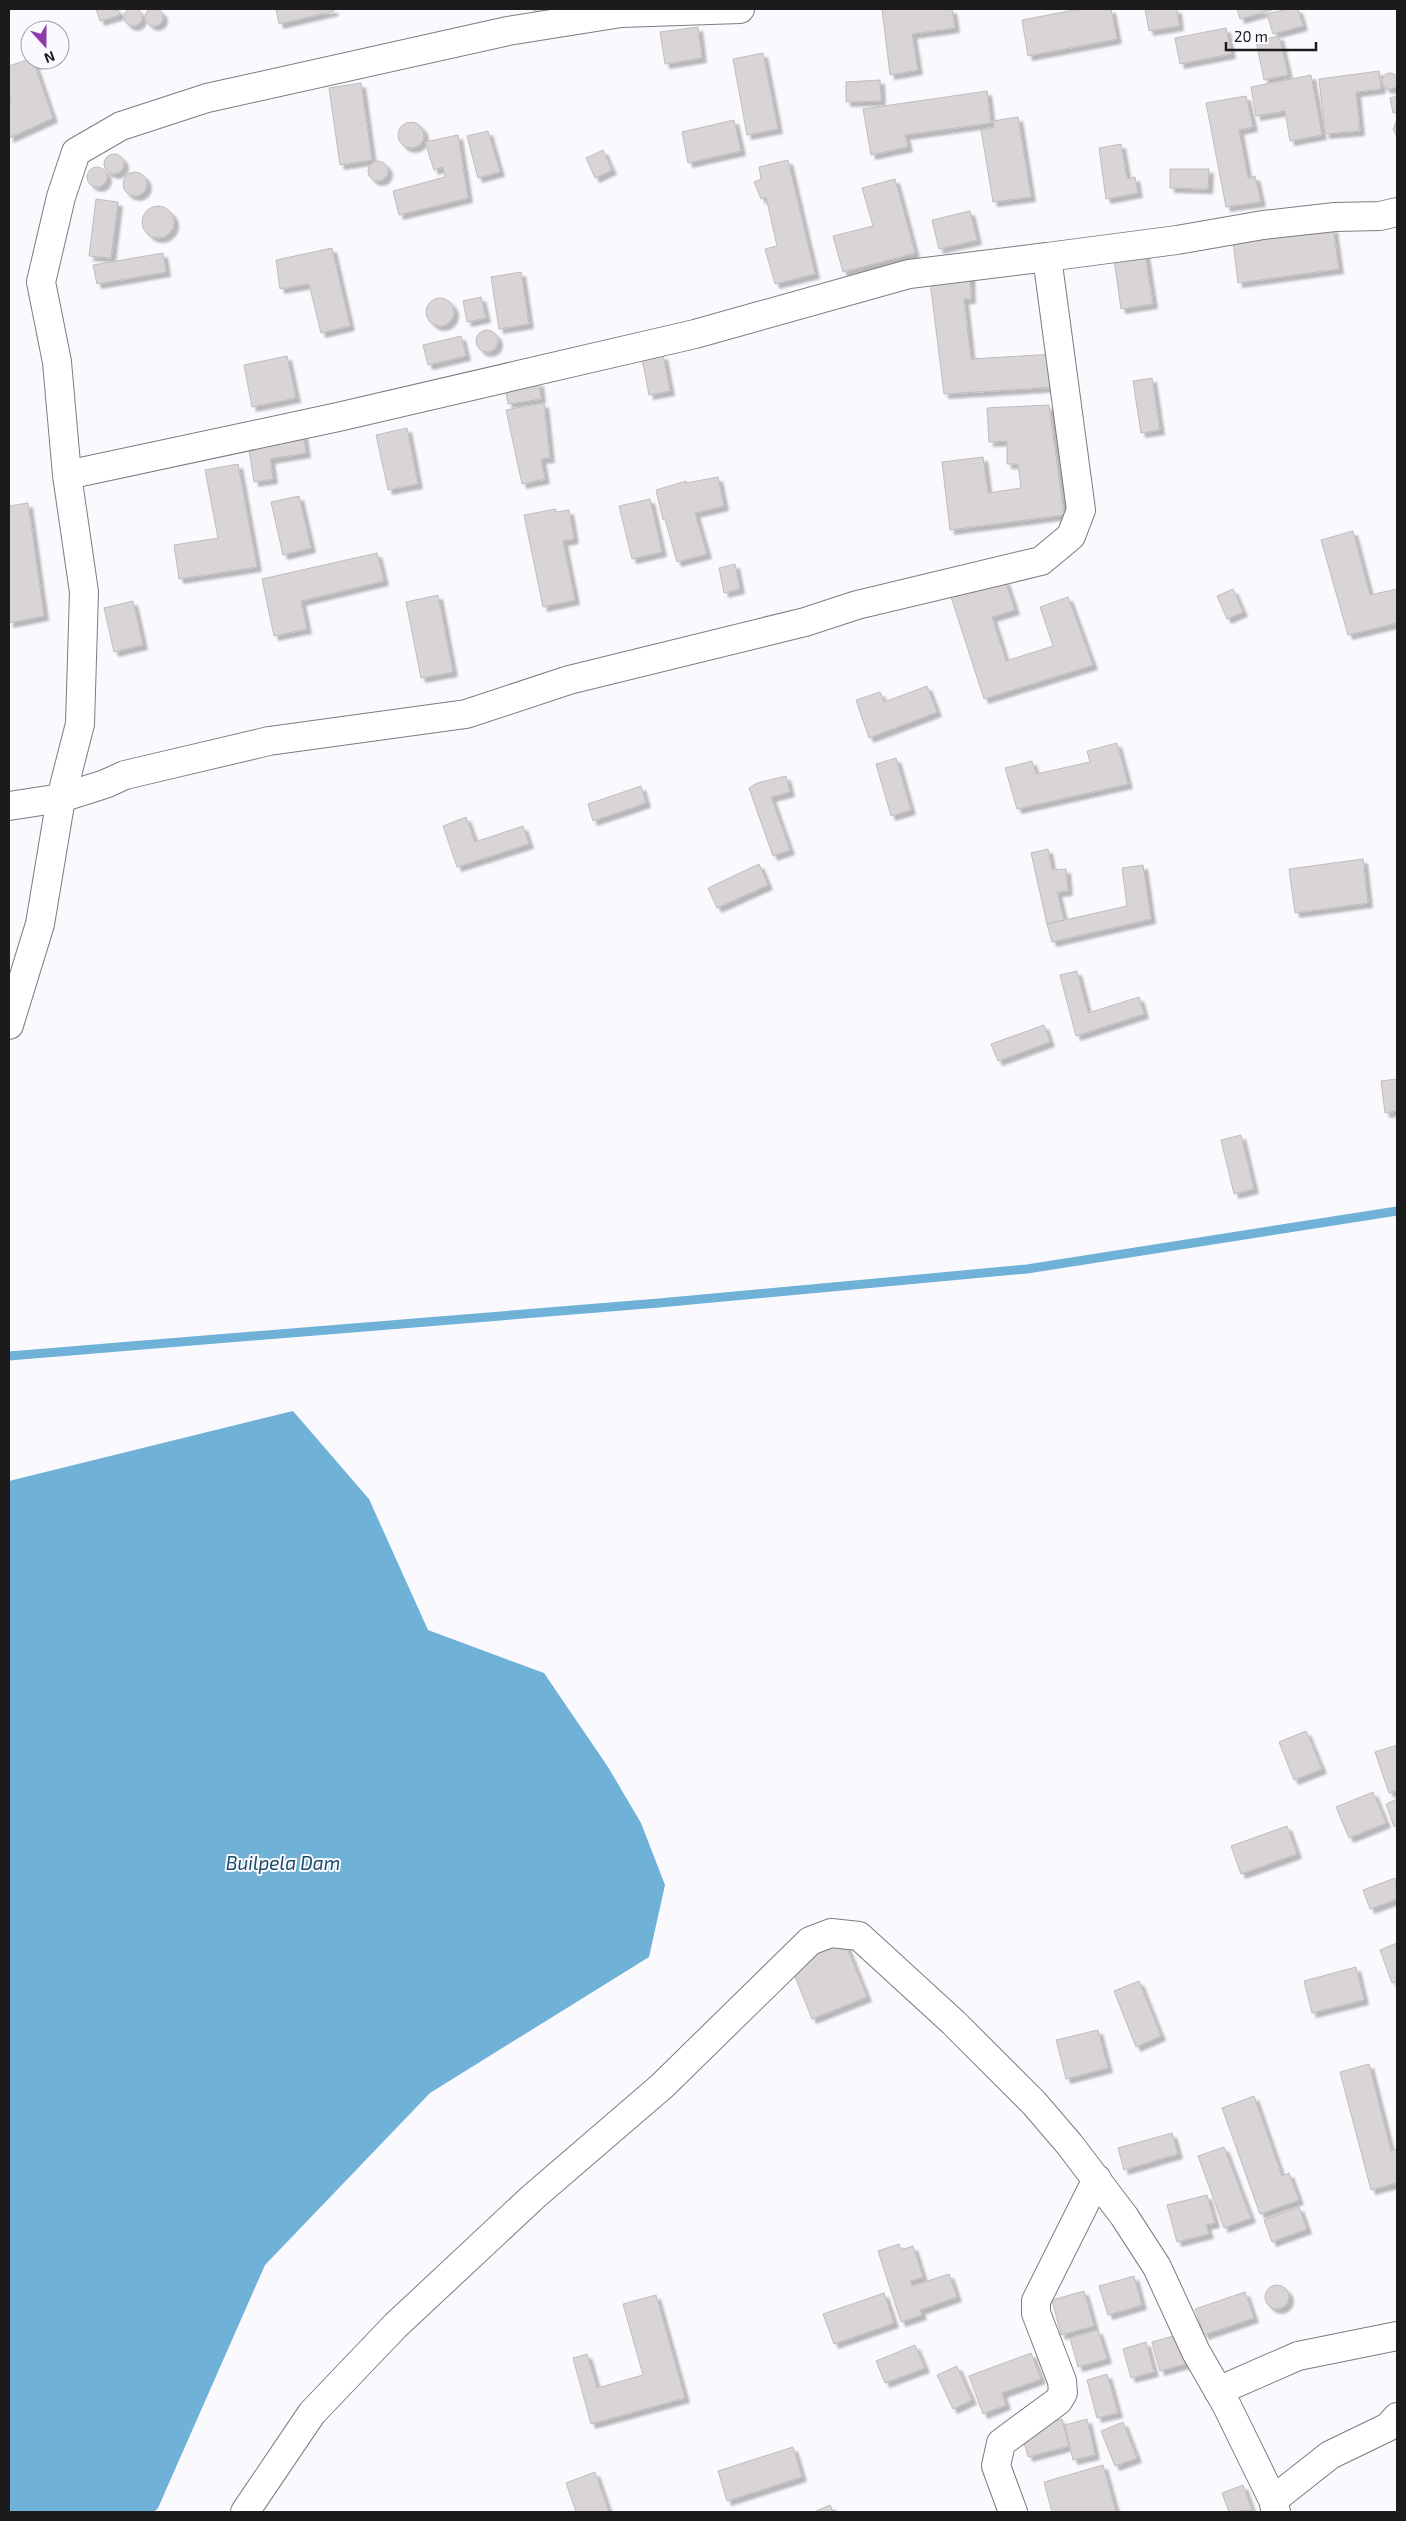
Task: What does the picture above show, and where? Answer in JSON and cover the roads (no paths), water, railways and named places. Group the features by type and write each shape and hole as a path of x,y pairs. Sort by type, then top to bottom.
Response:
{"street":[{"path":"9,1025 40,924 61,798 80,724 84,592 67,475 57,362 41,282 61,197 76,152 121,126 206,98 508,31 621,13 740,9"},
{"path":"67,475 338,417 695,334 908,274 1177,240 1262,225 1335,217 1380,216 1397,212"},
{"path":"9,806 61,798 105,784 125,774 269,741 466,714 596,673 805,622 857,605 1041,561 1071,536 1081,510 1047,257"},
{"path":"245,2512 312,2413 395,2326 533,2197 662,2086 810,1941 831,1934 860,1936 954,2023 1034,2103 1097,2180 1124,2216 1157,2267 1196,2352 1218,2391 1274,2506 1330,2455 1388,2427 1397,2417"},
{"path":"1013,2512 996,2466 1001,2443 1058,2401 1063,2392 1062,2381 1036,2313 1036,2301 1097,2180"},
{"path":"1218,2391 1298,2356 1397,2336"}],"water":[{"name":"Builpela Dam","path":"293,1411 369,1499 428,1630 544,1673 608,1767 641,1823 665,1885 649,1957 430,2093 265,2265 158,2508 154,2512 9,2512 9,1481"}],"waterway":[{"path":"9,1356 659,1303 1027,1269 1397,1211"}]}
